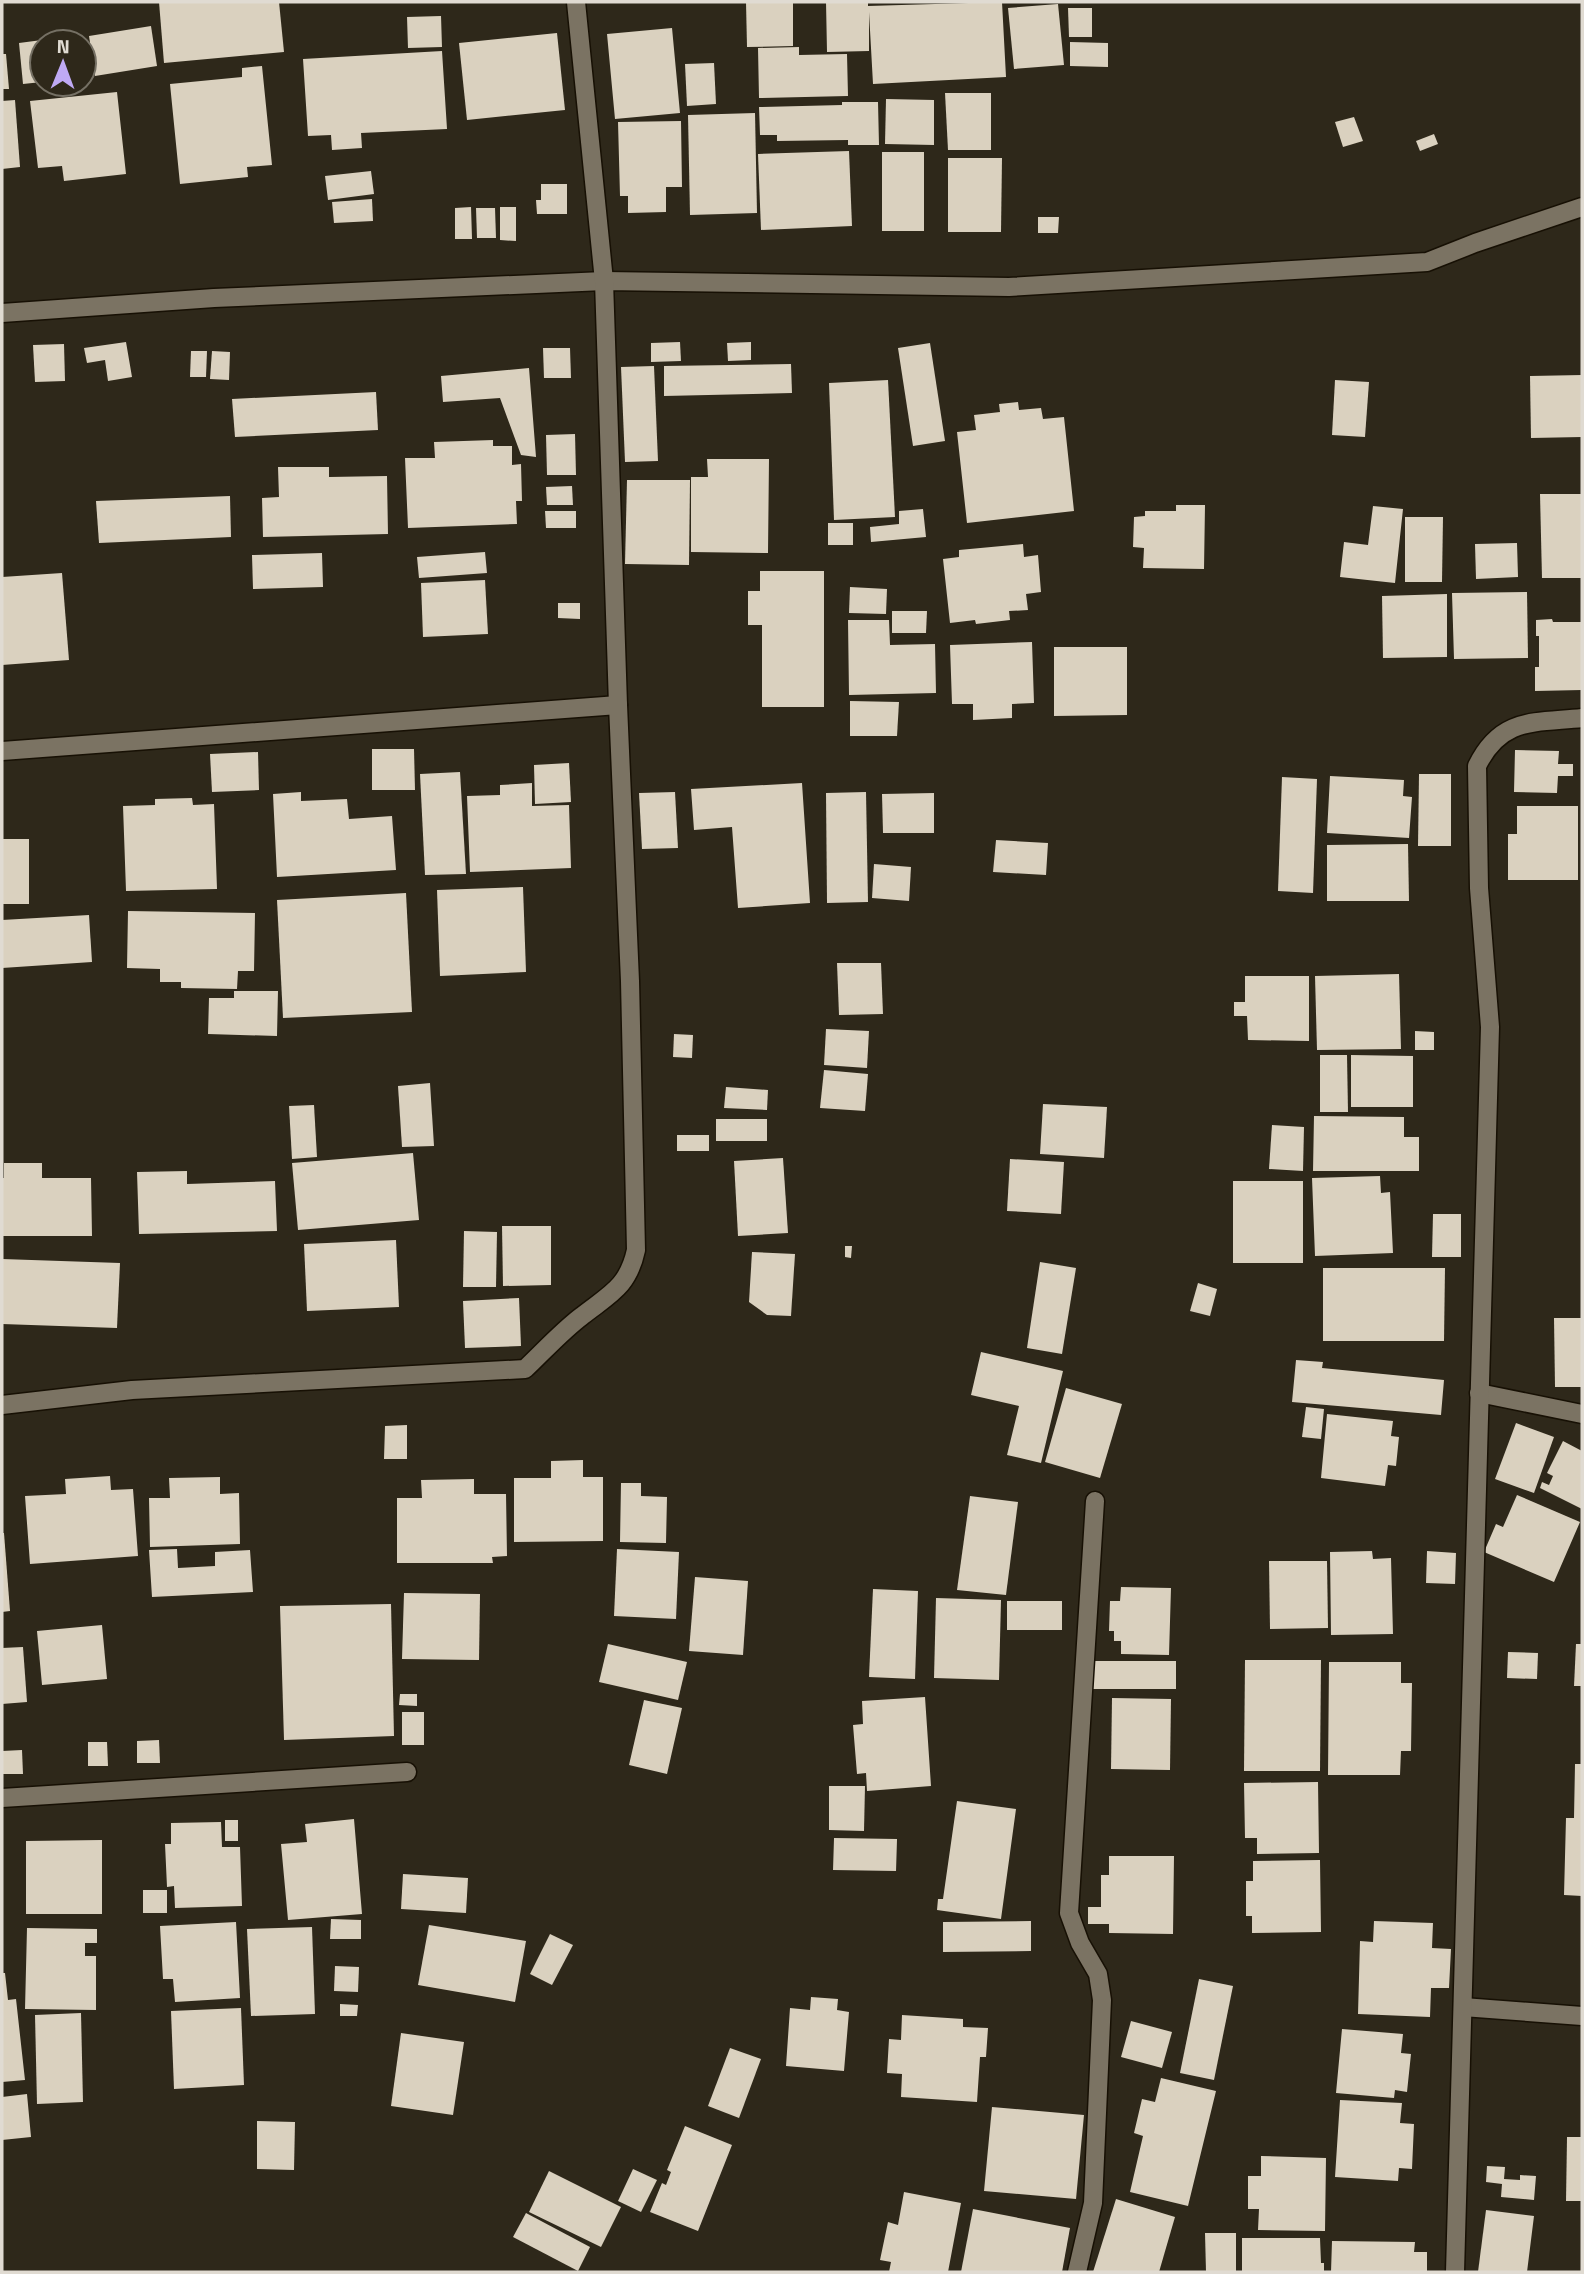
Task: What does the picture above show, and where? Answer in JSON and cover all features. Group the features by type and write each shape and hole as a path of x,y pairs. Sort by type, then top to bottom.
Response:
{"street":[{"path":"2,1405 132,1390 525,1368 582,1316 605,1301 620,1287 632,1269 636,1250 630,981 604,282 576,2"},
{"path":"2,313 214,298 604,282 1009,287 1427,262 1582,207"},
{"path":"2,751 618,705"},
{"path":"1455,2272 1490,1027 1479,888 1477,766 1484,752 1507,729 1524,724 1582,718"},
{"path":"1479,1393 1582,1414"},
{"path":"1077,2272 1093,2203 1102,2000 1098,1975 1080,1943 1069,1913 1095,1502"},
{"path":"2,1798 407,1772"},
{"path":"1462,2007 1582,2016"}],"building":[{"path":"159,2 279,2 284,52 164,63"},
{"path":"746,2 793,2 793,46 747,47"},
{"path":"826,2 868,2 868,6 1002,2 1006,77 873,84 869,12 869,51 827,52"},
{"path":"1058,4 1064,65 1014,69 1008,8"},
{"path":"1068,8 1092,8 1092,37 1069,37"},
{"path":"441,16 442,47 408,48 407,17"},
{"path":"151,26 157,66 98,76 98,35"},
{"path":"672,28 680,113 615,119 607,34"},
{"path":"557,33 565,110 467,120 459,43"},
{"path":"28,42 28,83 23,84 19,43"},
{"path":"1070,42 1108,43 1108,67 1070,66"},
{"path":"799,47 799,55 847,54 848,96 759,98 758,48"},
{"path":"442,51 447,129 361,133 362,148 332,150 331,135 308,136 303,59"},
{"path":"2,54 6,54 9,89 2,89"},
{"path":"714,63 716,104 687,106 685,64"},
{"path":"262,66 272,165 247,167 248,177 180,184 170,84 242,77 242,68"},
{"path":"117,92 126,174 64,181 62,166 38,168 30,101 98,98 98,94"},
{"path":"945,93 991,93 991,150 948,150"},
{"path":"886,99 934,100 934,145 885,144"},
{"path":"15,100 20,167 2,169 2,101"},
{"path":"842,102 878,102 879,145 848,145 848,140 777,141 777,135 760,135 759,107 842,105"},
{"path":"755,113 757,213 690,215 688,115"},
{"path":"1354,117 1363,141 1343,147 1335,122"},
{"path":"681,121 682,187 666,187 666,212 628,213 628,196 620,196 618,122"},
{"path":"1434,134 1438,144 1420,151 1416,141"},
{"path":"849,151 852,226 761,230 758,154"},
{"path":"882,152 924,152 924,231 882,231"},
{"path":"948,158 1002,158 1001,232 948,232"},
{"path":"371,171 374,194 328,200 325,176"},
{"path":"541,184 567,184 567,214 537,214 536,200 541,200"},
{"path":"372,199 373,221 334,223 332,202"},
{"path":"471,207 472,239 455,239 455,208"},
{"path":"500,207 516,207 516,241 500,240"},
{"path":"476,208 495,208 496,238 477,238"},
{"path":"1038,217 1059,217 1058,233 1038,233"},
{"path":"126,342 132,377 108,381 105,360 87,363 84,348"},
{"path":"680,342 681,361 651,362 651,343"},
{"path":"751,342 751,360 728,361 727,343"},
{"path":"930,343 945,441 913,446 898,348"},
{"path":"64,344 65,381 35,382 33,345"},
{"path":"543,348 570,348 571,378 544,378"},
{"path":"191,351 207,351 206,377 190,377"},
{"path":"212,351 230,352 229,380 210,379"},
{"path":"791,364 792,393 664,396 664,366"},
{"path":"654,366 658,461 625,462 621,367"},
{"path":"529,368 536,457 521,455 500,398 443,402 441,376"},
{"path":"1582,375 1582,437 1531,438 1530,376"},
{"path":"888,380 895,517 834,520 829,383"},
{"path":"1335,380 1369,382 1365,437 1332,435"},
{"path":"376,392 378,430 235,437 232,399"},
{"path":"1018,402 1019,410 1041,408 1043,419 1064,417 1074,511 967,523 957,432 976,430 974,415 1000,412 999,404"},
{"path":"575,434 576,475 547,475 546,435"},
{"path":"493,440 493,446 512,446 512,465 521,464 522,501 516,501 517,524 408,528 405,458 435,458 434,442"},
{"path":"707,459 769,459 768,553 691,552 691,477 708,477"},
{"path":"278,467 329,467 329,477 387,476 388,534 263,537 262,498 279,497"},
{"path":"627,480 690,480 689,565 625,564"},
{"path":"572,486 573,505 547,505 546,487"},
{"path":"1540,494 1582,494 1582,578 1542,578"},
{"path":"230,496 231,537 99,543 96,501"},
{"path":"1176,505 1205,505 1204,569 1143,568 1144,548 1133,547 1134,517 1145,516 1145,511 1176,511"},
{"path":"1373,506 1403,509 1395,583 1340,577 1344,542 1368,545"},
{"path":"923,509 926,537 871,542 870,527 899,524 899,511"},
{"path":"545,511 576,511 576,528 546,528"},
{"path":"1405,517 1443,517 1442,582 1405,582"},
{"path":"828,523 853,523 853,545 828,545"},
{"path":"1517,543 1518,577 1476,579 1475,544"},
{"path":"1023,544 1024,557 1038,555 1041,592 1026,594 1028,610 1009,611 1010,620 976,624 975,620 950,623 943,559 959,557 959,550"},
{"path":"485,552 487,573 419,578 417,557"},
{"path":"322,553 323,587 253,589 252,555"},
{"path":"760,571 824,571 824,707 762,707 762,625 748,625 748,591 760,591"},
{"path":"62,573 69,660 2,665 2,577"},
{"path":"485,580 488,634 423,637 421,583"},
{"path":"850,587 887,589 886,614 849,613"},
{"path":"1527,592 1528,658 1454,659 1452,593"},
{"path":"1447,594 1447,657 1383,658 1382,596"},
{"path":"558,603 580,603 580,619 558,618"},
{"path":"892,611 927,611 926,633 892,633"},
{"path":"1552,619 1553,622 1582,622 1582,690 1535,691 1535,667 1539,667 1536,620"},
{"path":"848,620 889,620 890,645 935,644 936,693 849,695"},
{"path":"1032,642 1034,703 1012,704 1012,718 973,720 973,704 952,704 950,645"},
{"path":"1054,647 1127,647 1127,715 1054,716"},
{"path":"850,701 899,702 897,736 850,736"},
{"path":"372,749 414,749 415,790 372,790"},
{"path":"1515,750 1559,751 1558,764 1573,764 1573,776 1558,776 1557,793 1514,792"},
{"path":"258,752 259,790 212,792 210,754"},
{"path":"569,763 571,802 535,804 534,765"},
{"path":"460,772 466,874 425,875 420,774"},
{"path":"1419,774 1451,774 1451,846 1418,846"},
{"path":"1330,776 1404,780 1403,796 1412,797 1409,838 1327,833"},
{"path":"1282,777 1317,779 1313,893 1278,891"},
{"path":"532,783 532,806 569,805 571,868 470,872 467,796 500,795 500,785"},
{"path":"802,783 810,903 738,908 732,827 694,830 691,789"},
{"path":"301,792 301,801 347,799 349,819 392,816 396,870 277,877 273,794"},
{"path":"675,792 678,848 642,849 639,793"},
{"path":"866,792 868,902 827,903 826,793"},
{"path":"934,793 934,833 883,833 882,794"},
{"path":"192,798 193,805 214,804 217,889 126,891 123,806 155,805 155,799"},
{"path":"1517,806 1578,806 1578,880 1508,880 1508,834 1517,834"},
{"path":"2,839 29,839 29,904 2,904"},
{"path":"996,840 1048,843 1046,875 993,872"},
{"path":"1408,844 1409,901 1327,901 1327,845"},
{"path":"874,864 911,867 909,901 872,898"},
{"path":"523,887 526,972 440,976 437,890"},
{"path":"406,893 412,1012 283,1018 277,900"},
{"path":"128,911 255,913 254,971 238,971 237,989 181,988 181,982 160,982 160,969 127,968"},
{"path":"89,915 92,962 2,968 2,920"},
{"path":"837,963 881,963 883,1014 839,1015"},
{"path":"1399,974 1401,1049 1317,1050 1315,976"},
{"path":"1245,976 1309,976 1309,1041 1248,1040 1247,1016 1234,1016 1234,1002 1245,1002"},
{"path":"234,991 278,991 277,1036 208,1034 209,998 234,998"},
{"path":"826,1029 869,1031 867,1068 824,1065"},
{"path":"1415,1031 1434,1032 1434,1050 1415,1050"},
{"path":"674,1034 693,1035 692,1058 673,1057"},
{"path":"1320,1055 1347,1055 1348,1112 1320,1112"},
{"path":"1351,1055 1413,1056 1413,1107 1351,1107"},
{"path":"824,1070 868,1074 865,1111 820,1108"},
{"path":"430,1083 434,1146 402,1147 398,1086"},
{"path":"726,1087 768,1090 767,1110 724,1108"},
{"path":"1043,1104 1107,1107 1104,1158 1040,1154"},
{"path":"314,1105 317,1157 292,1159 289,1106"},
{"path":"1314,1116 1404,1117 1404,1137 1419,1137 1419,1171 1313,1171"},
{"path":"716,1119 767,1119 767,1141 716,1141"},
{"path":"1272,1125 1304,1127 1303,1171 1269,1169"},
{"path":"677,1135 709,1135 709,1151 677,1151"},
{"path":"413,1153 419,1220 298,1230 292,1163"},
{"path":"783,1158 788,1233 738,1236 734,1161"},
{"path":"1010,1159 1064,1162 1061,1214 1007,1211"},
{"path":"4,1163 42,1163 42,1178 91,1178 92,1236 2,1236"},
{"path":"187,1171 187,1184 275,1181 277,1231 139,1234 137,1172"},
{"path":"1380,1176 1381,1193 1390,1192 1393,1253 1315,1256 1312,1178"},
{"path":"1233,1181 1303,1181 1303,1263 1233,1263"},
{"path":"1433,1214 1461,1214 1461,1257 1432,1257"},
{"path":"502,1226 551,1226 551,1285 503,1286"},
{"path":"464,1231 497,1232 496,1287 463,1287"},
{"path":"396,1240 399,1307 307,1311 304,1244"},
{"path":"845,1246 852,1246 851,1258 845,1257"},
{"path":"752,1252 795,1254 791,1316 767,1315 749,1302"},
{"path":"2,1259 120,1263 117,1328 2,1324"},
{"path":"1040,1262 1076,1268 1062,1354 1027,1348"},
{"path":"1323,1268 1445,1268 1444,1341 1323,1341"},
{"path":"1198,1283 1217,1289 1210,1316 1190,1311"},
{"path":"519,1298 521,1346 465,1348 463,1301"},
{"path":"1554,1318 1582,1318 1582,1387 1555,1387"},
{"path":"981,1352 1063,1371 1041,1463 1007,1455 1019,1406 971,1395"},
{"path":"1296,1360 1323,1362 1322,1368 1444,1380 1441,1415 1292,1402"},
{"path":"1066,1388 1122,1404 1100,1478 1045,1462"},
{"path":"1306,1407 1324,1409 1321,1439 1302,1437"},
{"path":"1327,1414 1393,1421 1391,1436 1399,1437 1396,1466 1388,1465 1385,1486 1321,1478"},
{"path":"1516,1423 1554,1437 1534,1493 1495,1479"},
{"path":"407,1425 407,1459 384,1459 385,1426"},
{"path":"1563,1441 1582,1451 1582,1509 1540,1488 1542,1482 1549,1485 1553,1476 1547,1473"},
{"path":"583,1460 583,1477 603,1477 603,1541 514,1542 514,1478 551,1478 551,1461"},
{"path":"110,1476 111,1490 133,1489 138,1556 30,1564 25,1496 66,1494 65,1479"},
{"path":"220,1477 220,1494 239,1493 240,1544 150,1547 149,1498 170,1498 169,1478"},
{"path":"474,1479 474,1494 506,1494 507,1556 492,1557 493,1563 397,1563 397,1498 422,1498 421,1480"},
{"path":"621,1483 641,1483 641,1496 667,1497 666,1543 620,1542"},
{"path":"1517,1495 1580,1522 1554,1582 1484,1552 1496,1524 1503,1527"},
{"path":"970,1496 1018,1502 1006,1595 957,1590"},
{"path":"2,1533 10,1611 2,1612"},
{"path":"177,1549 178,1568 215,1566 215,1552 250,1550 253,1592 152,1597 149,1550"},
{"path":"617,1549 679,1552 676,1619 614,1616"},
{"path":"1372,1551 1373,1559 1391,1558 1393,1634 1331,1635 1330,1552"},
{"path":"1427,1551 1456,1553 1455,1584 1426,1583"},
{"path":"1269,1561 1327,1561 1328,1628 1270,1629"},
{"path":"695,1577 748,1581 743,1655 689,1651"},
{"path":"1121,1587 1171,1588 1169,1655 1121,1654 1121,1641 1114,1641 1114,1631 1109,1631 1110,1601 1120,1601"},
{"path":"873,1589 918,1591 915,1679 869,1677"},
{"path":"404,1593 480,1594 479,1660 402,1659"},
{"path":"936,1598 1001,1600 999,1680 934,1678"},
{"path":"1007,1601 1062,1601 1062,1630 1007,1630"},
{"path":"391,1604 394,1736 284,1740 280,1606"},
{"path":"102,1625 107,1679 42,1685 37,1631"},
{"path":"608,1644 687,1662 678,1700 599,1682"},
{"path":"1576,1644 1582,1644 1582,1686 1574,1686"},
{"path":"23,1647 27,1702 2,1704 2,1648"},
{"path":"1508,1652 1538,1653 1537,1679 1507,1678"},
{"path":"1245,1660 1321,1660 1320,1771 1244,1771"},
{"path":"1094,1661 1176,1661 1176,1689 1093,1689"},
{"path":"1329,1662 1401,1662 1401,1683 1412,1683 1411,1751 1401,1751 1400,1775 1328,1775"},
{"path":"400,1694 417,1694 417,1706 399,1705"},
{"path":"925,1697 931,1786 867,1791 866,1773 857,1774 853,1725 863,1724 862,1701"},
{"path":"1112,1698 1171,1699 1170,1770 1111,1769"},
{"path":"644,1700 682,1708 667,1774 629,1765"},
{"path":"402,1712 424,1712 424,1745 402,1745"},
{"path":"159,1740 160,1763 137,1763 137,1741"},
{"path":"88,1742 107,1742 108,1766 88,1766"},
{"path":"22,1750 23,1774 2,1774 2,1751"},
{"path":"1575,1764 1582,1764 1582,1896 1564,1895 1566,1818 1574,1818"},
{"path":"1318,1782 1319,1853 1257,1854 1257,1838 1245,1838 1244,1783"},
{"path":"829,1786 865,1786 864,1831 829,1830"},
{"path":"957,1801 1016,1809 1001,1919 937,1910 938,1899 943,1899"},
{"path":"354,1819 362,1914 288,1920 281,1844 307,1842 305,1824"},
{"path":"225,1820 238,1820 238,1841 225,1841"},
{"path":"221,1822 222,1847 240,1847 242,1906 175,1908 174,1886 167,1887 165,1844 171,1844 171,1823"},
{"path":"834,1838 897,1839 896,1871 833,1870"},
{"path":"102,1840 102,1914 26,1914 26,1841"},
{"path":"1109,1856 1174,1856 1173,1934 1109,1933 1109,1924 1088,1924 1088,1907 1101,1907 1101,1875 1109,1875"},
{"path":"1320,1860 1321,1932 1252,1933 1252,1916 1246,1916 1246,1881 1253,1881 1253,1861"},
{"path":"403,1874 468,1878 466,1913 401,1909"},
{"path":"143,1890 167,1890 167,1913 143,1913"},
{"path":"331,1919 361,1920 361,1939 330,1939"},
{"path":"1031,1921 1031,1951 943,1952 943,1922"},
{"path":"1374,1921 1433,1923 1432,1948 1451,1949 1449,1988 1431,1988 1430,2017 1358,2014 1360,1941 1373,1942"},
{"path":"236,1922 240,1998 175,2002 173,1979 163,1979 160,1926"},
{"path":"429,1925 526,1941 515,2002 418,1985"},
{"path":"312,1927 315,2014 251,2016 247,1929"},
{"path":"27,1928 97,1929 97,1943 85,1943 85,1956 96,1956 96,2010 25,2009"},
{"path":"550,1934 573,1945 552,1985 530,1974"},
{"path":"335,1966 359,1967 358,1992 334,1991"},
{"path":"2,1973 5,1973 8,2000 16,1999 25,2080 2,2082"},
{"path":"1199,1979 1233,1986 1214,2080 1180,2073"},
{"path":"811,1997 838,1999 837,2010 849,2012 844,2071 786,2066 790,2008 810,2010"},
{"path":"340,2004 358,2005 357,2016 340,2016"},
{"path":"241,2008 244,2085 174,2089 171,2011"},
{"path":"81,2013 83,2102 37,2104 35,2015"},
{"path":"902,2015 963,2019 963,2027 988,2028 986,2057 980,2057 977,2102 901,2097 902,2074 887,2073 889,2039 901,2040"},
{"path":"1131,2021 1172,2032 1162,2068 1121,2057"},
{"path":"1342,2029 1403,2034 1401,2053 1411,2054 1407,2092 1395,2090 1394,2098 1336,2093"},
{"path":"401,2033 464,2042 453,2115 391,2106"},
{"path":"730,2048 761,2059 739,2118 708,2106"},
{"path":"1161,2078 1216,2091 1188,2206 1130,2192 1143,2136 1134,2133 1142,2099 1155,2102"},
{"path":"27,2094 31,2137 2,2140 2,2097"},
{"path":"1340,2100 1402,2103 1400,2123 1414,2124 1412,2169 1399,2168 1398,2181 1335,2177"},
{"path":"992,2107 1084,2115 1076,2199 984,2191"},
{"path":"257,2121 295,2122 294,2170 257,2169"},
{"path":"685,2126 732,2145 698,2231 650,2212 662,2183 666,2185 671,2172 667,2170"},
{"path":"1567,2137 1582,2137 1582,2201 1566,2201"},
{"path":"1261,2156 1326,2158 1325,2231 1258,2230 1259,2209 1248,2209 1248,2176 1261,2176"},
{"path":"1487,2166 1505,2167 1504,2179 1520,2180 1520,2175 1536,2176 1534,2200 1501,2197 1502,2184 1486,2182"},
{"path":"633,2169 657,2180 641,2212 618,2201"},
{"path":"549,2171 621,2207 601,2247 529,2212"},
{"path":"904,2192 961,2203 948,2272 889,2272 891,2262 880,2260 888,2222 898,2225"},
{"path":"1116,2199 1175,2217 1159,2272 1093,2272"},
{"path":"973,2209 1070,2228 1062,2272 961,2272"},
{"path":"1486,2210 1534,2216 1527,2272 1478,2272"},
{"path":"526,2213 590,2247 578,2271 513,2237"},
{"path":"1205,2233 1236,2233 1236,2272 1206,2272"},
{"path":"1242,2238 1320,2238 1324,2272 1242,2272"},
{"path":"1332,2241 1415,2242 1414,2252 1427,2252 1427,2272 1331,2272"}]}
